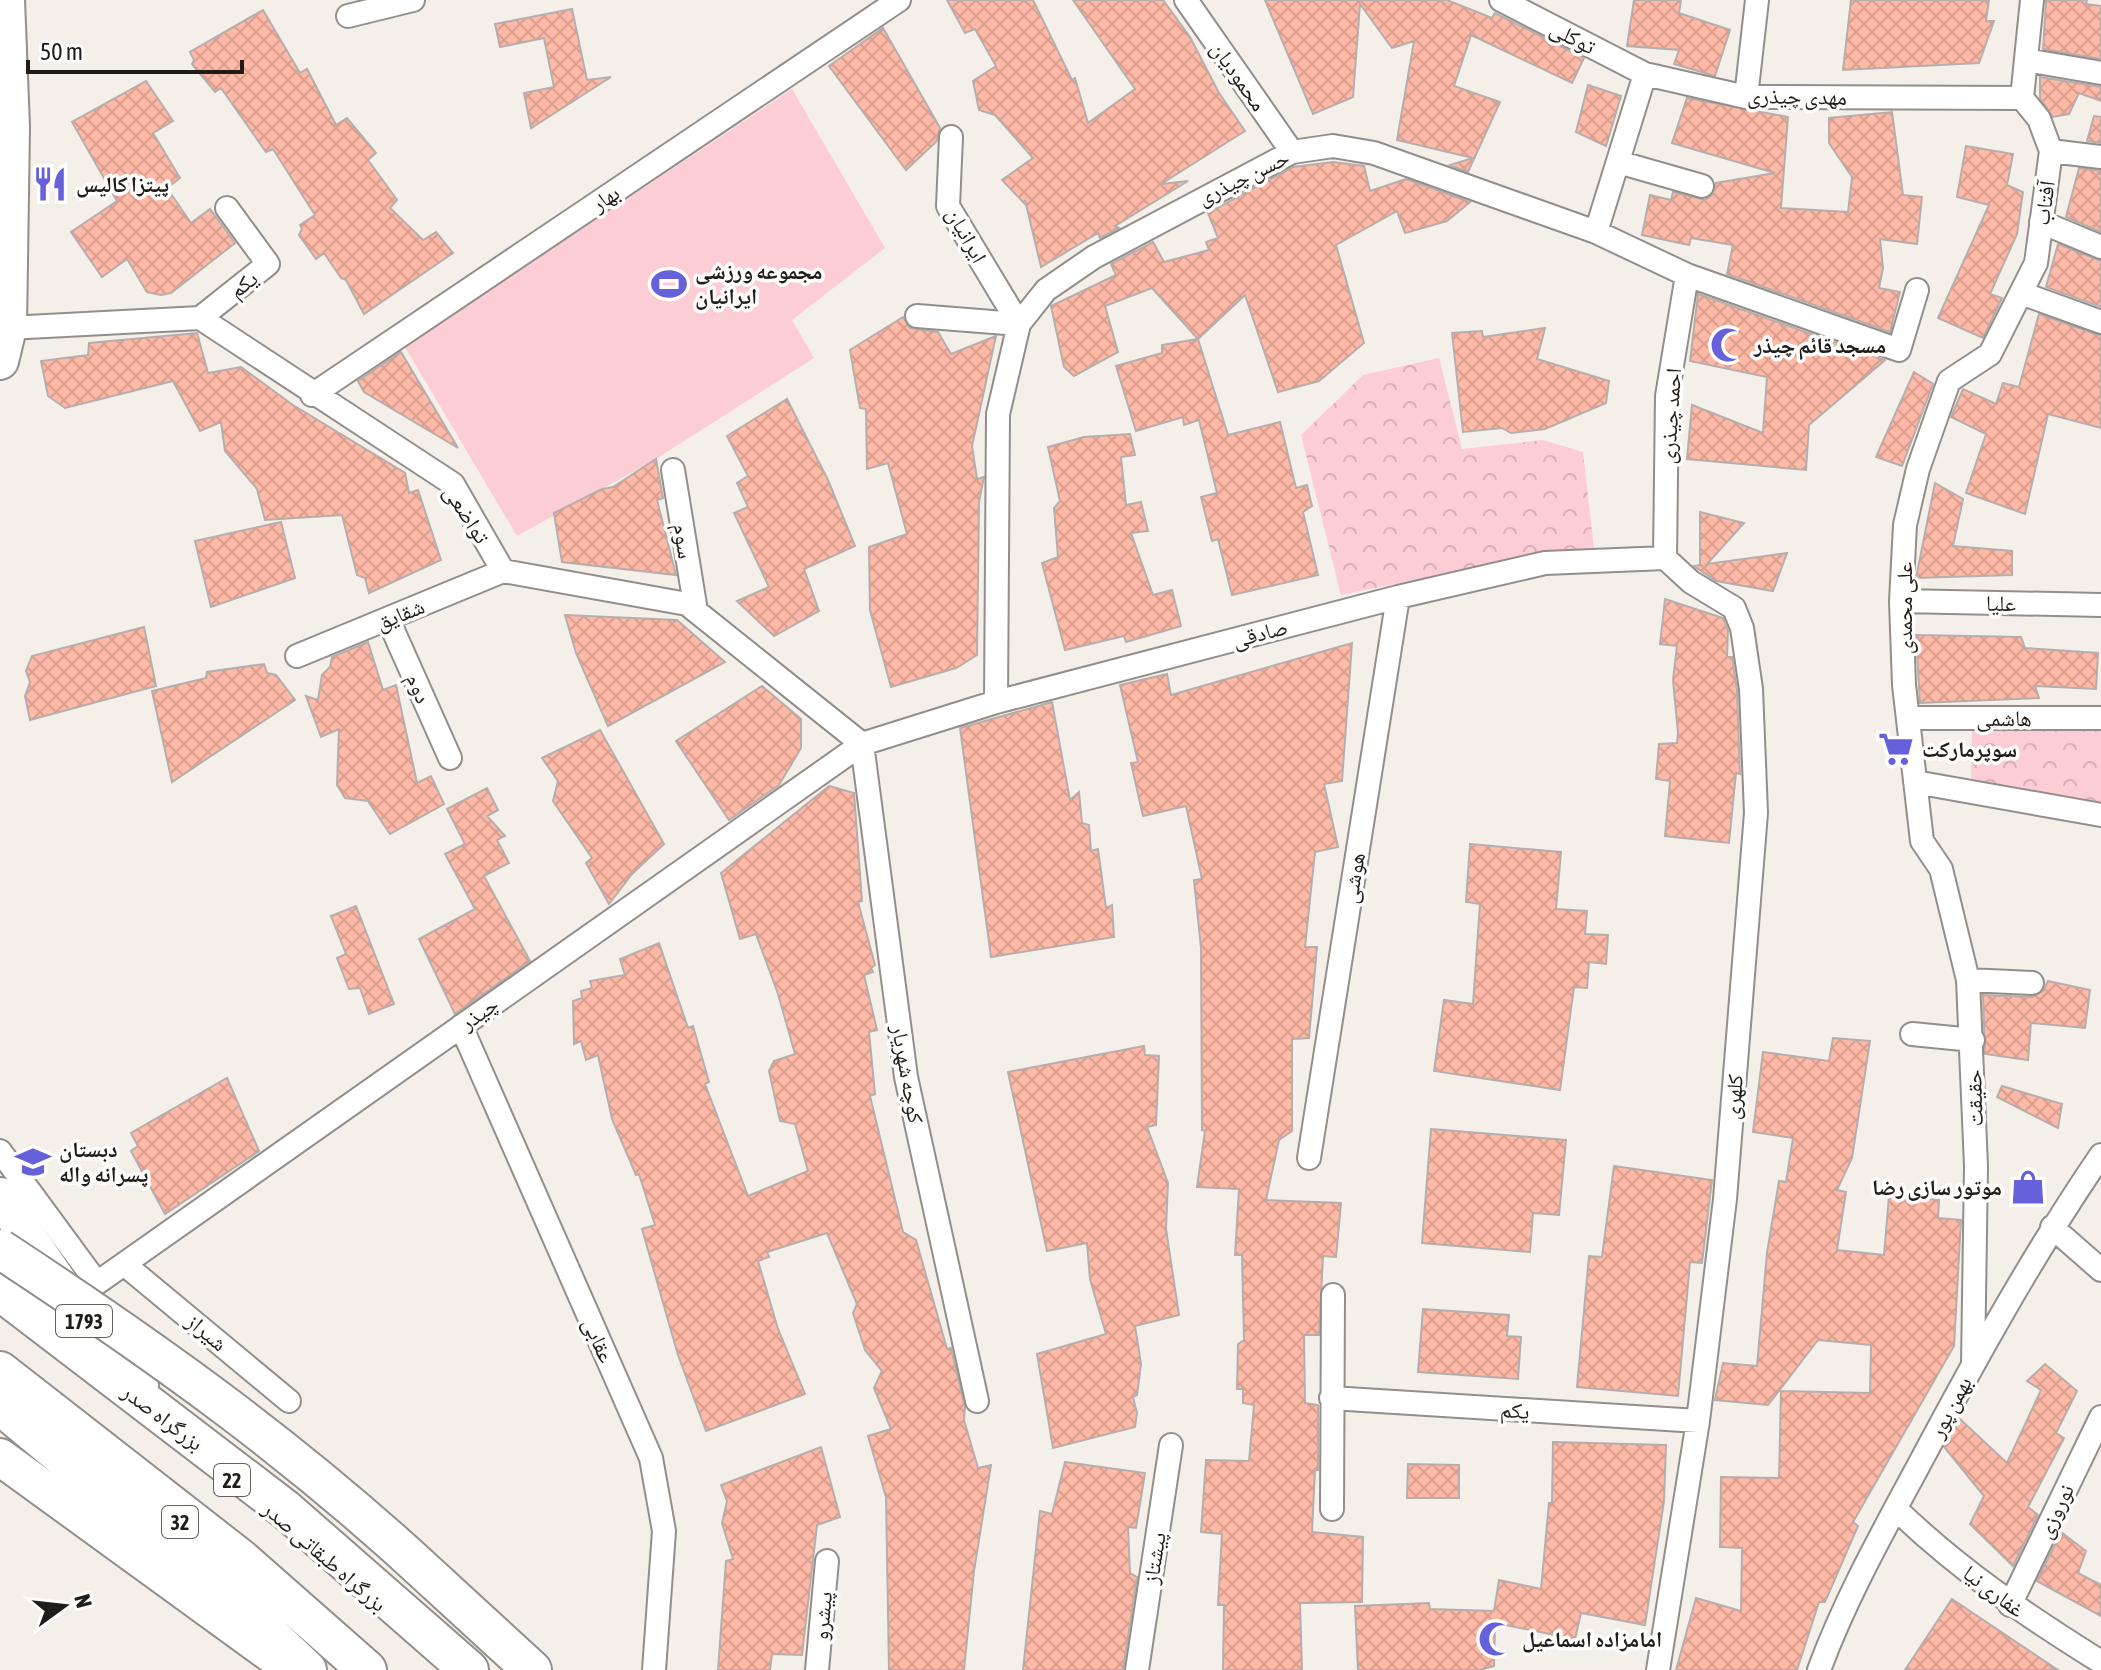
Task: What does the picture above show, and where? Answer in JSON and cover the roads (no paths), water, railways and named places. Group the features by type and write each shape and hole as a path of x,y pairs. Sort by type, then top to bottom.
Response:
{"highway":[{"path":"0,1249 125,1331 257,1427 351,1502 532,1670"},
{"name":"بزرگراه صدر","path":"0,1291 285,1509 469,1670"},
{"name":"بزرگراه طبقاتی صدر","path":"0,1301 279,1515 455,1670"},
{"path":"0,1371 241,1559 367,1670"},
{"name":"32","path":"0,1381 235,1565 354,1670"},
{"path":"0,1405 217,1585 307,1670"}],"main road":[{"path":"4,344 11,127 6,0"},
{"name":"1793","path":"0,1196 93,1333 184,1434"},
{"path":"0,1457 293,1670"}],"street":[{"path":"348,16 413,0"},
{"name":"بهار","path":"312,395 899,0"},
{"name":"محمودیان","path":"1186,0 1292,152"},
{"name":"توکلی","path":"1501,0 1645,74"},
{"path":"1746,97 1757,0"},
{"path":"2022,98 2032,0"},
{"path":"2026,60 2101,73"},
{"path":"1596,232 1645,74"},
{"name":"مهدی چیذری","path":"1645,74 1746,97 2022,98"},
{"name":"آفتاب","path":"1949,381 1990,354 2036,263 2051,151 2039,119 2022,98"},
{"name":"ایرانیان","path":"951,137 948,206 1019,324"},
{"name":"حسن چیذری","path":"996,702 998,414 1019,324 1046,290 1094,257 1292,152 1333,146 1374,153 1596,232 1687,275 1899,350 1917,290"},
{"path":"2051,151 2101,157"},
{"path":"1618,162 1702,186"},
{"name":"یکم","path":"200,318 268,264 227,208"},
{"path":"2041,222 2101,247"},
{"name":"احمد چیذری","path":"1665,558 1667,396 1687,275"},
{"path":"2021,293 2101,322"},
{"path":"917,316 1019,324"},
{"path":"4,344 200,318"},
{"name":"تواضعی","path":"200,318 312,395 453,484 503,571"},
{"name":"علی محمدی","path":"1922,841 1908,718 1901,601 1905,525 1918,469 1949,381"},
{"name":"سوم","path":"673,470 696,611"},
{"name":"صادقی","path":"862,744 996,702 1398,597 1545,563 1665,558"},
{"name":"کلهری","path":"1658,1670 1698,1421 1725,1199 1756,794 1751,689 1742,628 1734,608 1691,582 1665,558"},
{"path":"503,571 687,604 862,744"},
{"name":"شقایق","path":"297,656 503,571"},
{"name":"هوشی","path":"1309,1158 1398,597"},
{"name":"علیا","path":"1901,601 2101,605"},
{"name":"دوم","path":"388,619 450,758"},
{"name":"هاشمی","path":"1908,718 2101,718"},
{"name":"چیذر","path":"0,1151 97,1283 862,744"},
{"name":"کوچه شهریار","path":"862,744 906,1077 977,1401"},
{"path":"1915,782 2101,815"},
{"name":"حقیقت","path":"1922,841 1941,869 1968,980 1973,1040 1976,1166 1973,1365"},
{"path":"1968,980 2032,983"},
{"name":"عقابی","path":"461,1026 651,1458 664,1531 654,1670"},
{"path":"1912,1034 1973,1040"},
{"name":"بهمن پور","path":"1822,1663 1840,1613 1973,1365 2052,1227 2101,1155"},
{"path":"2052,1227 2101,1270"},
{"name":"شیراز","path":"124,1264 289,1401"},
{"path":"1332,1509 1333,1295"},
{"name":"یکم","path":"1331,1398 1698,1421"},
{"name":"نوروزی","path":"2010,1605 2101,1417"},
{"name":"پیشتاز","path":"1137,1670 1171,1445"},
{"name":"غفاری نیا","path":"1896,1509 1929,1541 2010,1605 2101,1662"},
{"name":"پیشرو","path":"817,1670 827,1561"},
{"path":"1822,1663 1843,1670"}],"place":[{"name":"پیتزا کالیس","path":"50,184"},
{"name":"مجموعه ورزشی ایرانیان","path":"669,284"},
{"name":"مسجد قائم چیذر","path":"1728,345"},
{"name":"سوپرمارکت","path":"1896,749"},
{"name":"دبستان پسرانه واله","path":"33,1162"},
{"name":"موتور سازی رضا","path":"2028,1187"},
{"name":"امامزاده اسماعیل","path":"1496,1639"}]}
